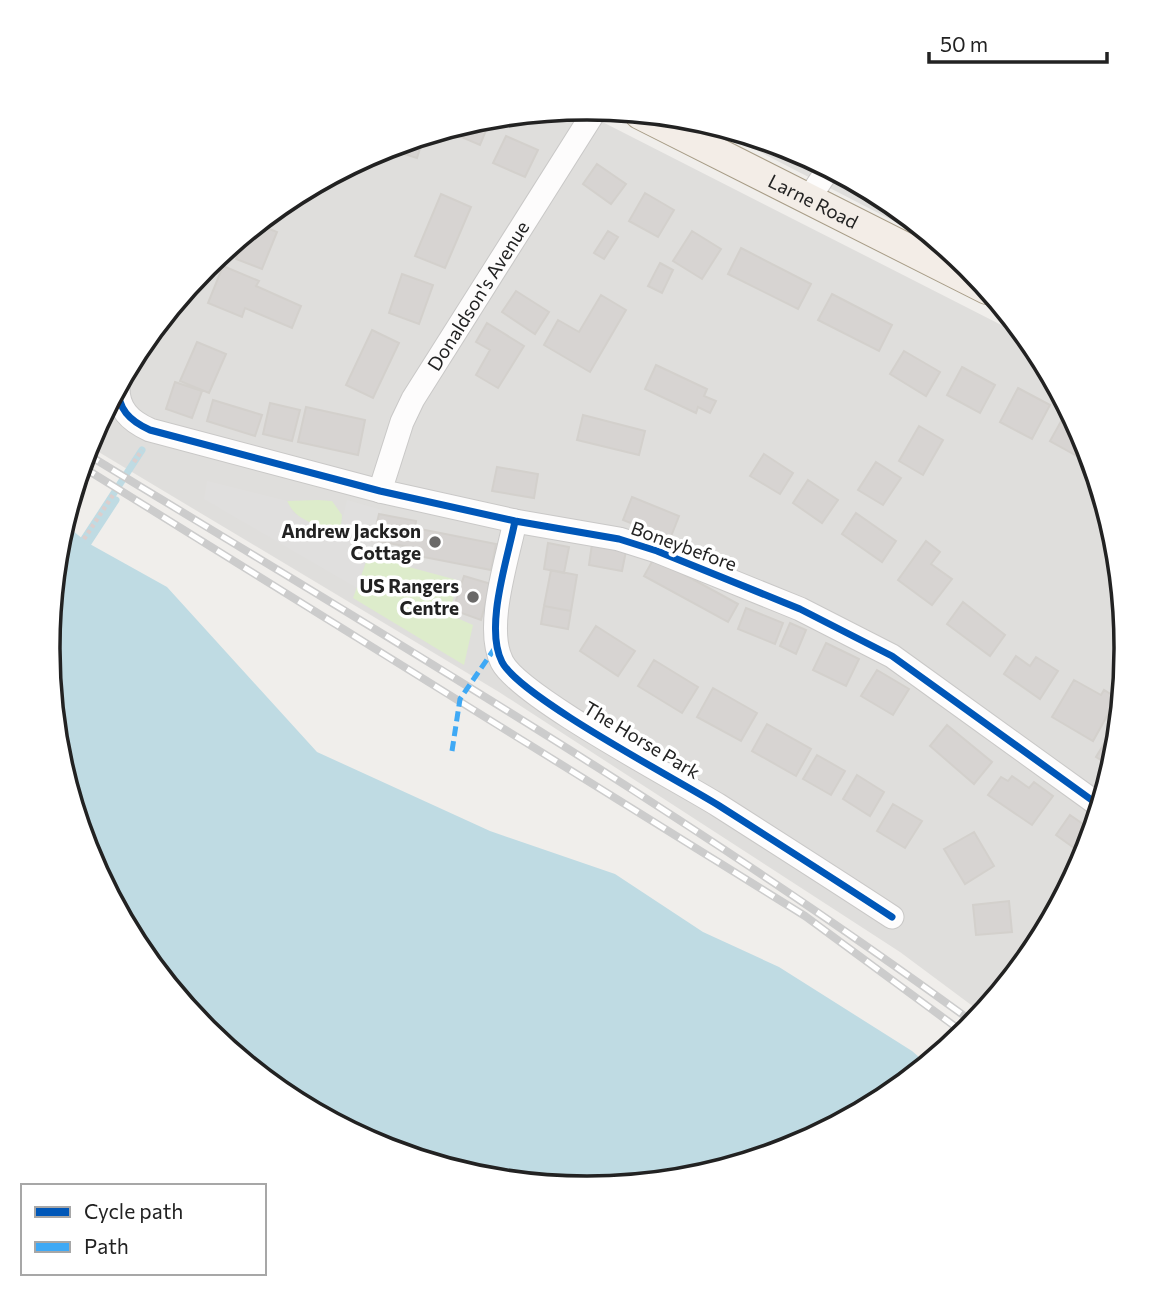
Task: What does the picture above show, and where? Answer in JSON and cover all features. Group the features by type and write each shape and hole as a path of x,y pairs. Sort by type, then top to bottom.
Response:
{"main road":[{"name":"Larne Road","path":"666,127 960,275"}],"street":[{"name":"Donaldson's Avenue","path":"380,491 402,422 413,399 589,120"},
{"path":"809,198 823,177"},
{"name":"Boneybefore","path":"120,403 125,413 150,430 380,491 645,546 847,631 929,680 1092,800"},
{"name":"The Horse Park","path":"515,521 496,621 499,653 510,672 539,696 718,805 892,917"}],"path":[{"path":"134,462 142,450"},
{"path":"84,539 113,495"}],"shaded area":[{"path":"600,121 1005,327 1044,384 1087,478 1104,545 1113,613 1110,717 1097,785 1087,818 1060,881 1026,941 974,1007 900,952 499,692 98,451 130,384 148,355 190,300 239,251 294,209 323,191 385,161 450,138 518,125"},
{"path":"746,145 789,161 851,191 901,225"},
{"path":"207,481 287,501 293,513 314,525 340,529 347,500 382,510 357,588 204,499"}],"green space":[{"path":"287,501 332,501 342,515 341,529 317,525 303,519"},
{"path":"370,551 399,558 405,566 457,580 450,615 473,625 464,665 353,598"}],"water":[{"path":"73,531 88,543 167,587 317,752 490,831 615,874 703,932 779,967 919,1057 880,1087 820,1121 757,1148 724,1158 656,1171 587,1176 518,1171 484,1165 417,1148 323,1105 294,1087 239,1045 190,996 148,941 130,912 100,850 77,785 64,717 61,683 61,613"}],"building":[{"path":"486,131 480,145 459,136"},
{"path":"506,136 538,150 525,177 493,163"},
{"path":"421,147 417,158 403,154"},
{"path":"597,164 626,184 611,204 583,184"},
{"path":"645,193 674,210 658,237 629,221"},
{"path":"441,194 471,207 445,268 415,256"},
{"path":"268,228 277,232 262,269 236,259 240,250"},
{"path":"608,231 618,237 604,259 594,253"},
{"path":"692,231 721,249 702,279 673,261"},
{"path":"741,248 811,284 798,309 728,274"},
{"path":"660,263 673,270 662,293 648,286"},
{"path":"223,266 259,281 256,286 301,306 292,328 245,308 242,317 208,303"},
{"path":"402,274 433,285 419,324 389,313"},
{"path":"516,291 549,312 535,334 502,312"},
{"path":"832,294 892,325 879,351 818,320"},
{"path":"601,295 626,310 590,372 544,345 558,320 579,332"},
{"path":"487,323 524,346 498,388 476,375 490,350 476,342"},
{"path":"372,330 399,343 373,398 346,385"},
{"path":"197,342 226,354 209,393 180,381"},
{"path":"904,351 940,372 926,396 890,374"},
{"path":"656,365 707,389 704,396 716,401 710,413 698,407 696,413 645,389"},
{"path":"962,367 995,385 980,413 947,395"},
{"path":"175,382 202,391 192,418 166,409"},
{"path":"1018,388 1050,405 1032,439 1000,422"},
{"path":"213,400 262,415 255,436 207,421"},
{"path":"270,403 300,410 292,441 263,434"},
{"path":"306,407 365,420 358,455 298,442"},
{"path":"583,415 645,431 639,455 577,440"},
{"path":"1062,420 1078,457 1050,441"},
{"path":"919,426 943,440 923,475 899,461"},
{"path":"764,454 793,473 780,494 750,476"},
{"path":"876,462 901,478 883,505 858,490"},
{"path":"497,467 538,474 534,498 492,491"},
{"path":"808,480 838,500 822,523 793,503"},
{"path":"632,497 679,516 670,539 623,520"},
{"path":"856,513 896,541 882,562 842,534"},
{"name":"Andrew Jackson Cottage","path":"379,514 416,521 415,528 496,544 491,570 408,554 409,547 373,540"},
{"path":"926,541 940,552 931,564 952,579 932,605 898,580"},
{"path":"548,543 569,547 564,573 544,569"},
{"path":"592,544 626,551 622,571 589,565"},
{"path":"654,558 738,604 728,622 644,576"},
{"path":"551,570 577,575 571,611 544,606"},
{"name":"US Rangers Centre","path":"464,576 491,584 481,620 453,610"},
{"path":"963,602 1005,635 990,656 947,624"},
{"path":"544,606 571,611 568,629 541,624"},
{"path":"746,608 783,623 775,644 738,629"},
{"path":"790,623 806,630 796,654 780,646"},
{"path":"596,626 635,651 618,676 580,651"},
{"path":"826,643 859,659 846,686 813,670"},
{"path":"1016,656 1030,666 1036,657 1058,671 1040,699 1004,674"},
{"path":"654,660 698,687 682,713 638,686"},
{"path":"877,670 909,689 893,715 861,696"},
{"path":"1074,680 1101,695 1104,690 1112,695 1111,709 1093,741 1052,717"},
{"path":"713,688 757,713 741,741 697,717"},
{"path":"767,724 811,749 796,776 752,751"},
{"path":"947,725 992,762 974,784 930,746"},
{"path":"1106,741 1102,761 1096,757"},
{"path":"817,755 845,771 831,795 803,779"},
{"path":"857,775 884,792 870,816 843,799"},
{"path":"1012,776 1029,788 1034,782 1053,796 1032,825 988,795 1001,777 1008,781"},
{"path":"893,804 922,821 905,848 877,831"},
{"path":"1070,815 1084,825 1075,848 1056,835"},
{"path":"974,832 994,866 965,884 944,849"},
{"path":"1009,901 1012,932 976,935 973,905"}],"waterway":[{"path":"84,539 142,450"},
{"path":"88,543 116,500"}],"railway":[{"path":"95,459 648,800 758,872 965,1016"},
{"path":"90,471 805,916 955,1026"}],"marked path":[{"path":"452,751 460,699 497,645"}],"cycle path":[{"path":"120,402 136,423 150,430 380,491 515,521 619,539 657,551 800,609 892,656 1092,800"},
{"path":"515,521 499,592 495,630 502,662 515,677 567,716 718,805 892,917"}],"place":[{"name":"Andrew Jackson Cottage","path":"435,542"},
{"name":"US Rangers Centre","path":"473,597"}]}
